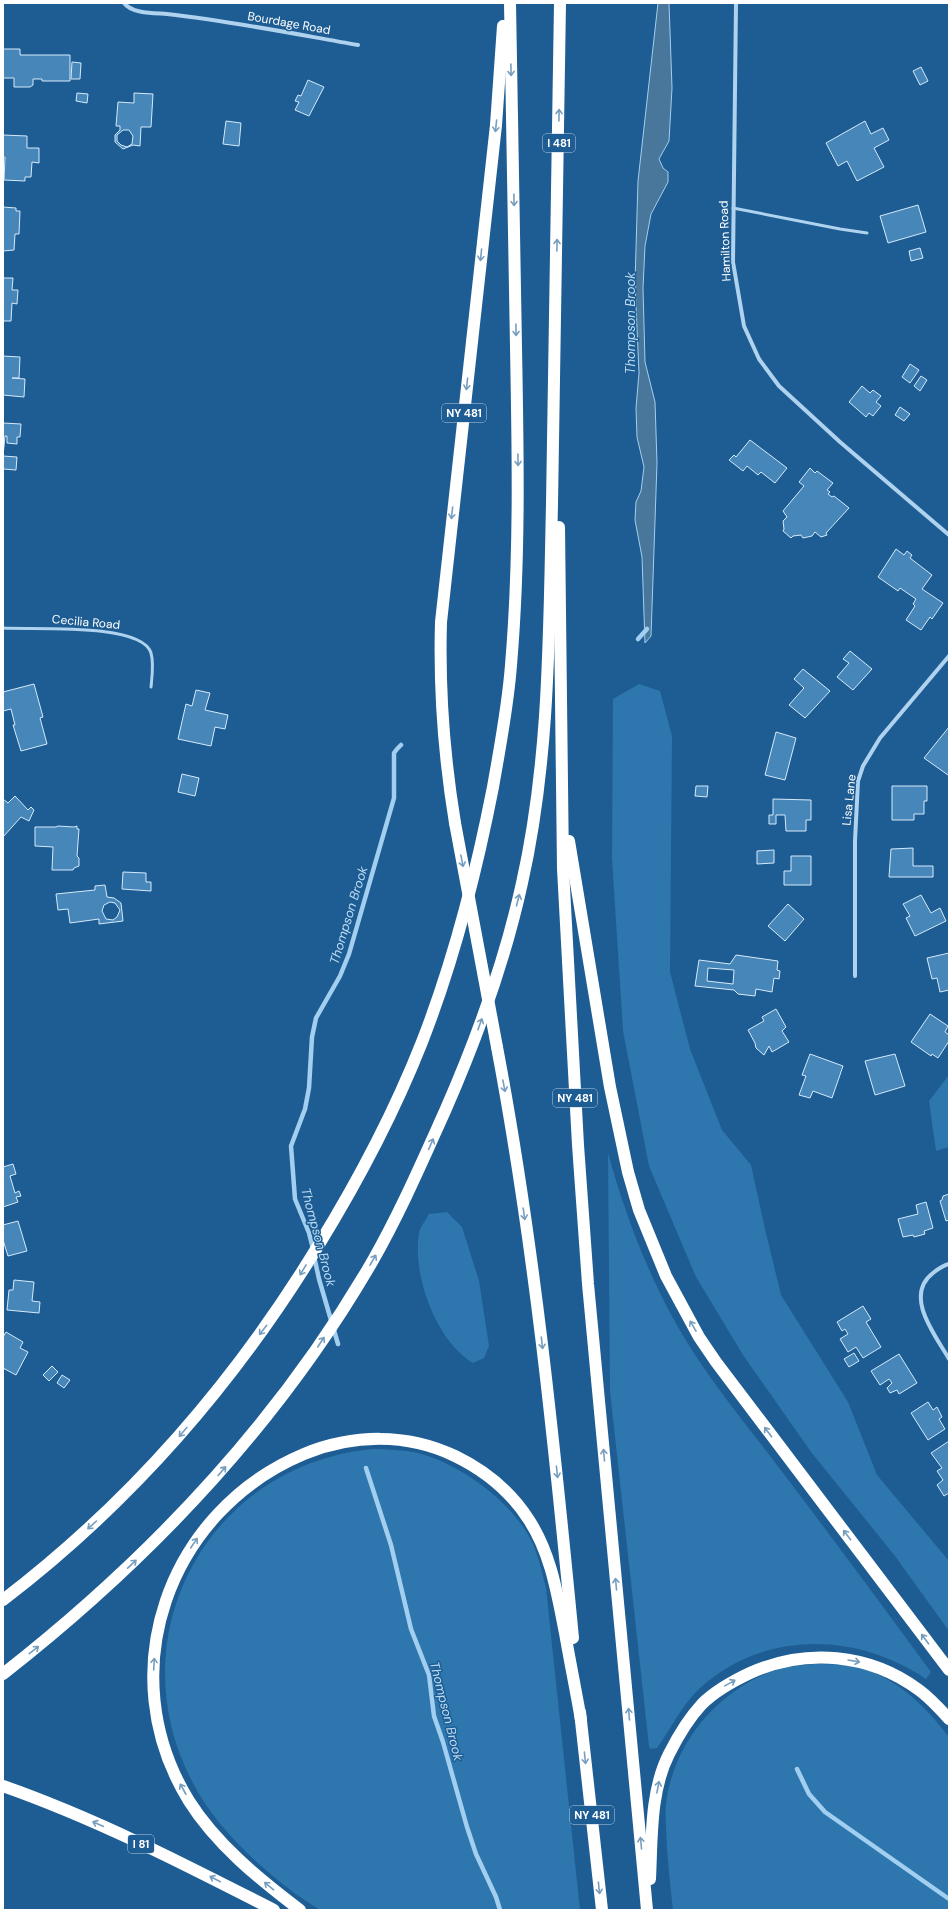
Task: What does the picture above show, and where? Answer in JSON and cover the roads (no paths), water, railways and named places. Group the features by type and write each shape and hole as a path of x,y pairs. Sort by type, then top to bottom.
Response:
{"highway":[{"name":"NY 481","path":"505,3 496,125 441,622 440,690 442,724 455,823 497,1047 515,1153 546,1372 581,1720 602,1910"},
{"path":"3,1600 83,1534 152,1465 211,1398 286,1298 346,1201 402,1088 422,1040 438,995 467,904 479,855 505,716 511,667 518,542 510,3"},
{"name":"I 481","path":"557,284 560,3"},
{"name":"NY 481","path":"557,284 561,797 566,934 582,1211 648,1910"},
{"path":"3,1674 76,1616 162,1535 242,1447 299,1374 352,1294 399,1211 456,1085 492,987 523,881 536,805 548,668 557,284"},
{"path":"561,797 618,1131 639,1210 666,1276 699,1337 716,1362 949,1670"},
{"path":"300,1910 262,1879 228,1848 207,1825 190,1802 173,1768 163,1743 154,1688 157,1636 165,1602 176,1574 191,1548 216,1515 240,1492 263,1475 286,1462 321,1448 346,1442 384,1438 417,1442 439,1448 473,1466 491,1478 520,1506 537,1533 547,1555 557,1591 581,1720"},
{"path":"648,1910 654,1812 659,1784 668,1756 684,1726 702,1704 721,1688 763,1667 784,1661 809,1657 834,1657 861,1662 888,1672 919,1690 949,1719"},
{"name":"I 81","path":"3,1786 96,1823 192,1868 274,1910"}],"street":[{"name":"Bourdage Road","path":"124,3 127,7 140,11 210,18 358,45"},
{"name":"Hamilton Road","path":"736,3 733,262 738,300 744,326 759,359 779,386 840,442 949,536"},
{"name":"Lisa Lane","path":"855,976 855,841 858,781 863,766 880,738 949,656"},
{"path":"949,1264 944,1265 927,1278 921,1288 921,1306 928,1322 949,1359"}],"lane":[{"path":"733,208 840,230 867,233"},
{"name":"Cecilia Road","path":"3,628 67,628 126,635 144,643 151,653 151,687"}],"waterway":[{"name":"Thompson Brook","path":"638,639 647,629"},
{"name":"Thompson Brook","path":"313,1249 309,1233 295,1199 291,1146 305,1109 309,1088 312,1037 316,1018 340,976 349,954 394,798 394,753 401,745"},
{"name":"Thompson Brook","path":"314,1256 319,1279 338,1344"},
{"name":"Thompson Brook","path":"366,1468 391,1545 411,1629 429,1675 434,1716 443,1742 467,1827 476,1854 496,1897 500,1910"},
{"path":"797,1769 809,1794 825,1812 949,1899"}]}
